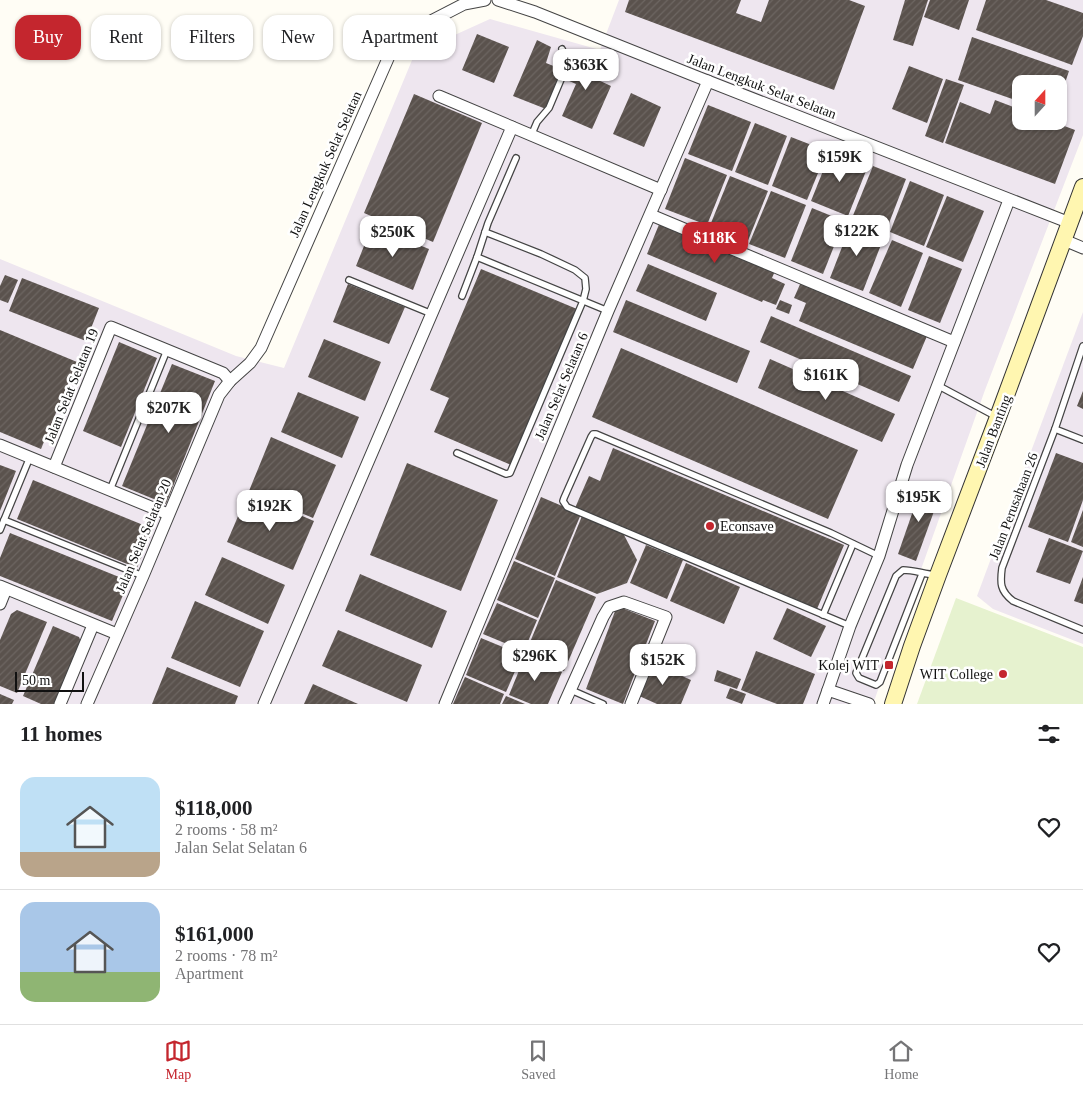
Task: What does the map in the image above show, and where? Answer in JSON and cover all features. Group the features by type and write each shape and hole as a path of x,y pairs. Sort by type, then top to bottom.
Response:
{"main road":[{"name":"Jalan Banting","path":"893,704 912,646 930,574 998,418 1083,187"}],"street":[{"name":"Jalan Lengkuk Selat Selatan","path":"230,380 250,363 261,348 390,54 402,36 464,4 485,0"},
{"name":"Jalan Lengkuk Selat Selatan","path":"498,0 535,12 1070,223"},
{"path":"695,76 700,99 724,88"},
{"name":"Jalan Selat Selatan 6","path":"445,704 608,311 708,81"},
{"path":"439,96 661,190"},
{"path":"264,704 512,127"},
{"path":"823,704 850,626 880,556 907,465 1009,200"},
{"path":"651,215 954,342"},
{"path":"1064,240 1083,248"},
{"name":"Jalan Selat Selatan 19","path":"54,467 111,327 223,373 230,380"},
{"name":"Jalan Selat Selatan 20","path":"87,704 219,395 230,380"},
{"path":"0,445 168,514"},
{"path":"0,604 3,587 117,634"},
{"path":"564,704 603,617 609,607 624,602 666,616 630,704"},
{"path":"60,704 93,625"},
{"path":"828,690 869,704"}],"lane":[{"path":"531,136 537,122 549,108 565,70 566,62 562,49"},
{"path":"462,296 485,232 516,158"},
{"path":"457,453 506,474 510,473 583,301 586,289 585,278 575,270 541,254 485,232"},
{"path":"477,257 608,311"},
{"path":"349,280 432,314"},
{"name":"Jalan Perusahaan 26","path":"1083,346 1055,429 1002,568 1001,577 1001,587 1005,595 1013,601 1083,630"},
{"path":"110,490 168,350"},
{"path":"937,386 998,418"},
{"path":"1055,429 1083,440"},
{"path":"850,626 568,507 563,501 564,498 592,434 596,434 831,533 880,556"},
{"path":"0,530 30,457"},
{"path":"4,520 143,576"},
{"path":"823,615 853,544"},
{"path":"903,570 930,574 880,682 876,685 859,678 856,673 896,576 903,570"},
{"path":"571,690 603,704"}],"shaded area":[{"path":"619,0 1083,0 1083,135 985,390 873,704 0,704 0,259 236,356 284,368 412,60 456,60 456,34 490,19 600,50"},
{"path":"1083,312 1083,644 993,609 977,596"}],"green space":[{"name":"WIT College","path":"956,598 1083,647 1083,704 917,704"}],"building":[{"path":"629,0 741,0 736,13 761,22 769,0 849,0 865,6 834,90 625,12"},
{"path":"905,0 928,0 913,46 893,40"},
{"path":"930,0 969,0 959,30 924,17"},
{"path":"986,0 1046,0 1083,13 1083,36 1072,65 976,30"},
{"path":"477,34 509,47 494,83 462,70"},
{"path":"972,37 1069,71 1068,75 1012,75 1012,99 958,80"},
{"path":"537,40 551,47 546,63 561,69 546,109 513,96"},
{"path":"578,52 603,62 596,79 611,86 592,129 562,116 576,84 567,80"},
{"path":"909,66 943,79 927,123 892,109"},
{"path":"946,79 964,85 943,143 925,136"},
{"path":"631,93 661,107 644,147 613,134"},
{"path":"414,94 482,123 433,242 364,213"},
{"path":"995,100 1012,107 1012,130 1068,130 1068,127 1075,130 1055,184 945,143 960,102 990,114"},
{"path":"708,105 751,122 732,171 688,154"},
{"path":"755,123 787,136 768,185 735,172"},
{"path":"791,137 827,151 807,200 772,186"},
{"path":"831,151 868,166 848,216 811,201"},
{"path":"685,158 727,175 707,225 665,209"},
{"path":"873,166 906,179 886,231 852,218"},
{"path":"730,176 768,191 747,243 709,228"},
{"path":"910,181 944,195 924,246 890,232"},
{"path":"771,191 806,205 785,258 749,244"},
{"path":"947,196 984,211 963,262 926,247"},
{"path":"812,208 844,221 823,274 791,261"},
{"path":"660,222 775,271 772,278 785,284 776,305 763,300 762,302 647,254"},
{"path":"851,224 884,237 863,291 830,278"},
{"path":"372,226 429,249 413,290 356,266"},
{"path":"892,240 923,253 901,307 869,293"},
{"path":"929,256 962,269 940,323 908,310"},
{"path":"648,264 717,293 706,321 636,291"},
{"path":"481,269 577,309 511,465 434,432 449,398 430,390"},
{"path":"5,275 18,280 8,303 0,300 0,286"},
{"path":"22,278 99,308 86,341 9,311"},
{"path":"801,282 927,336 913,369 799,321 806,303 794,298"},
{"path":"348,284 405,307 389,344 333,322"},
{"path":"626,300 750,351 737,383 613,332"},
{"path":"780,300 792,305 789,314 776,309"},
{"path":"771,316 911,376 899,402 760,342"},
{"path":"0,330 77,362 41,449 0,432"},
{"path":"324,339 381,362 365,401 308,377"},
{"path":"119,342 157,358 121,447 83,431"},
{"path":"621,348 858,450 828,519 592,417"},
{"path":"770,359 895,414 882,442 758,388"},
{"path":"172,364 215,381 166,504 122,486"},
{"path":"1083,391 1083,409 1077,406"},
{"path":"298,392 359,417 342,458 281,432"},
{"path":"271,437 336,465 313,518 249,491"},
{"name":"Econsave","path":"613,448 844,545 817,609 575,508 589,476 600,481"},
{"path":"1056,453 1083,463 1083,500 1068,542 1028,527"},
{"path":"407,463 498,500 461,591 370,555"},
{"path":"0,465 16,471 0,511"},
{"path":"33,480 153,529 137,568 17,519"},
{"path":"922,485 941,492 916,561 898,554"},
{"path":"248,493 314,521 293,570 227,542"},
{"path":"541,497 581,514 555,576 515,559"},
{"path":"1083,510 1083,547 1071,542"},
{"path":"582,516 623,533 637,560 627,583 597,594 557,577"},
{"path":"10,533 129,581 112,621 0,576 0,558"},
{"path":"1049,538 1083,551 1070,584 1036,572"},
{"path":"646,545 683,560 667,599 630,583"},
{"path":"222,557 285,585 268,624 205,595"},
{"path":"514,561 555,578 538,618 497,600"},
{"path":"686,563 740,587 724,624 670,601"},
{"path":"360,574 447,611 432,648 345,611"},
{"path":"1083,577 1083,604 1074,601"},
{"path":"556,580 596,597 564,671 525,654"},
{"path":"195,601 264,631 240,687 171,658"},
{"path":"497,603 537,620 524,651 483,634"},
{"path":"617,606 655,621 623,704 586,689"},
{"path":"787,608 826,626 811,657 773,639"},
{"path":"17,610 47,622 17,693 0,686 0,640 11,614"},
{"path":"53,626 79,637 83,646 58,704 41,704 23,696"},
{"path":"338,630 422,665 407,702 322,666"},
{"path":"481,638 522,655 506,692 466,675"},
{"path":"756,651 815,674 803,704 777,704 741,690"},
{"path":"525,656 562,672 548,704 531,704 509,695"},
{"path":"651,662 691,680 681,704 657,704 637,695"},
{"path":"167,667 238,696 235,704 152,704"},
{"path":"717,670 741,679 737,689 714,681"},
{"path":"465,677 504,694 500,704 453,704"},
{"path":"313,684 358,704 304,704"},
{"path":"730,688 746,694 742,704 726,698"},
{"path":"0,694 14,700 12,704 0,704"},
{"path":"506,696 525,704 502,704"}],"place":[{"name":"Econsave","path":"710,526"},
{"name":"Kolej WIT","path":"889,665"},
{"name":"WIT College","path":"1003,674"}]}
